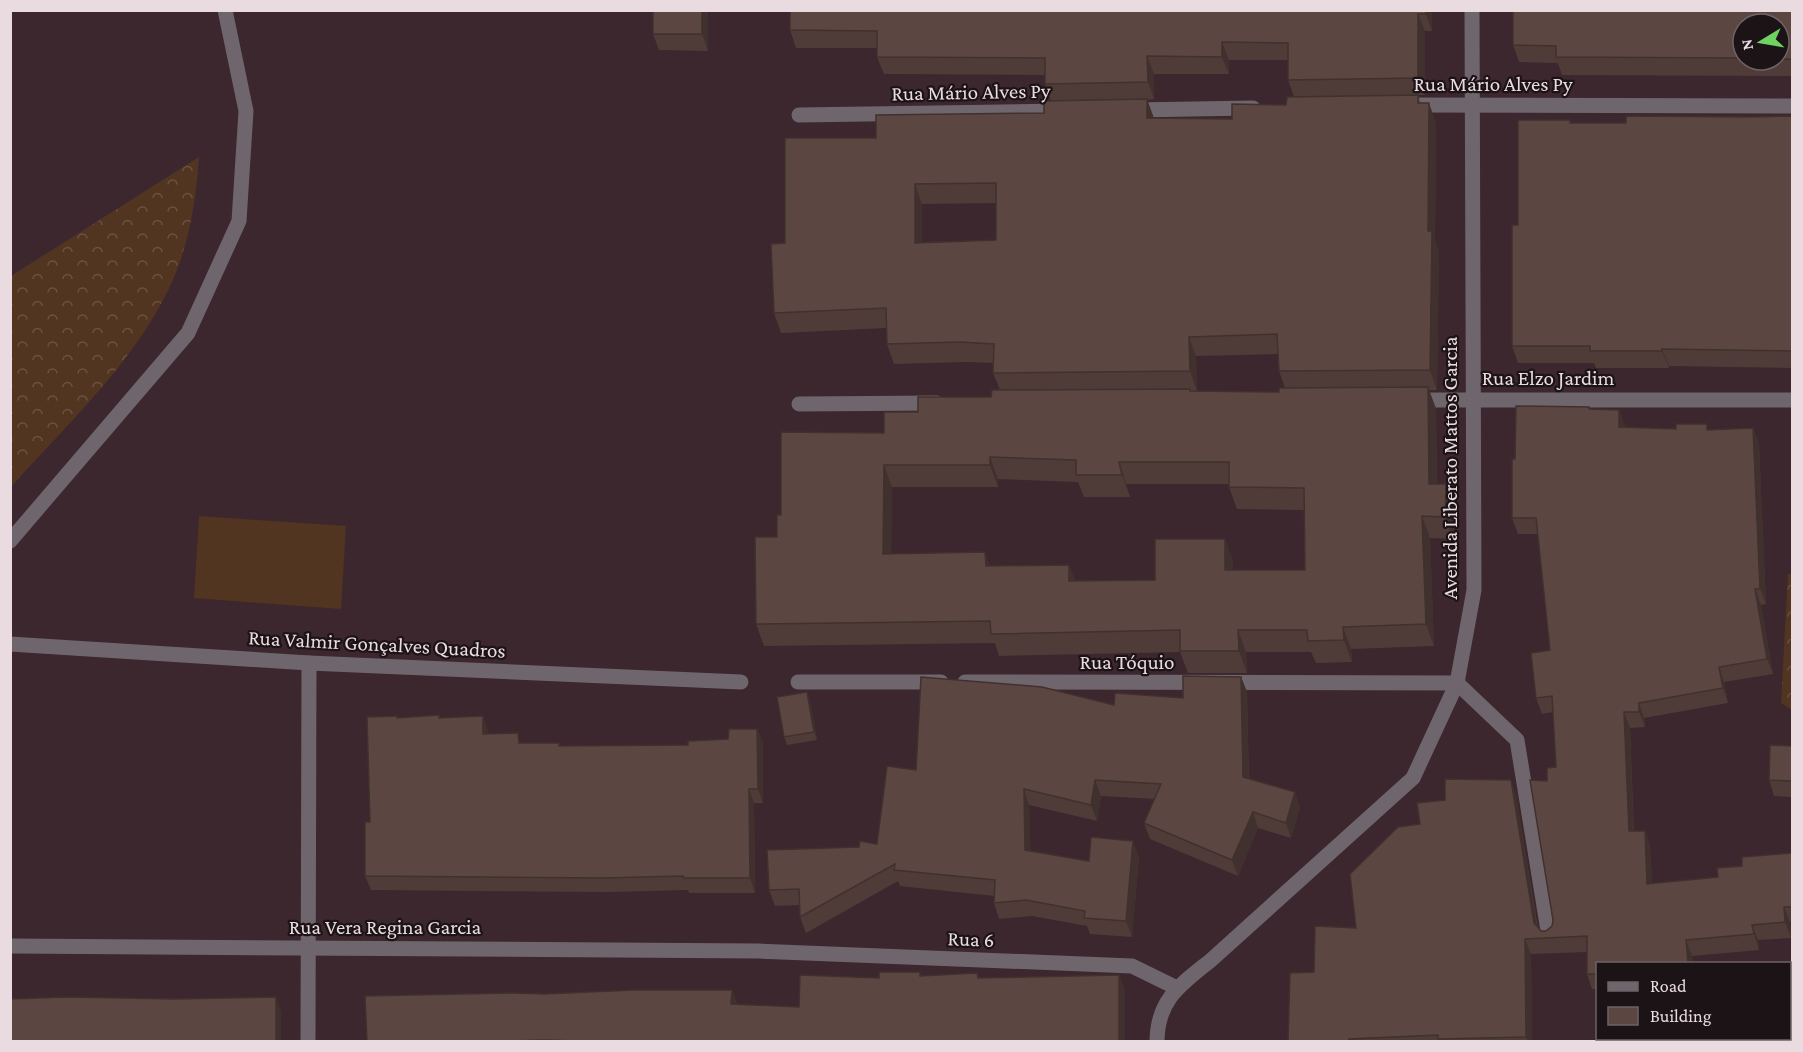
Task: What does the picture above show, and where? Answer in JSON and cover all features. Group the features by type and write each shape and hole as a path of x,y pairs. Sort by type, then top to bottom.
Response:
{"street":[{"path":"10,541 188,333 239,221 246,111 225,10"},
{"name":"Avenida Liberato Mattos Garcia","path":"1157,1041 1157,1025 1164,1006 1177,988 1413,778 1457,683 1474,590 1472,10"},
{"name":"Rua Mário Alves Py","path":"1390,105 1792,106"},
{"path":"1118,110 1271,107"},
{"name":"Rua Mário Alves Py","path":"799,116 1082,111"},
{"name":"Rua Elzo Jardim","path":"1401,400 1792,400"},
{"path":"799,404 952,403"},
{"name":"Rua Valmir Gonçalves Quadros","path":"10,644 309,663 741,682"},
{"path":"308,1041 309,663"},
{"name":"Rua Tóquio","path":"798,682 1457,683"},
{"path":"1457,683 1518,740 1549,937"},
{"name":"Rua Vera Regina Garcia","path":"10,946 758,951"},
{"name":"Rua 6","path":"758,951 1132,966 1177,988"}],"green space":[{"path":"199,157 194,207 187,239 177,271 155,314 119,367 11,487 11,276"},
{"path":"199,516 346,526 341,609 194,598"},
{"path":"1788,574 1792,574 1792,710 1781,703"}],"building":[{"path":"653,10 702,10 702,34 653,34"},
{"path":"790,10 1426,10 1426,14 1418,14 1418,78 1288,80 1288,43 1222,42 1222,57 1147,56 1148,82 1045,84 1045,58 877,57 877,31 790,30"},
{"path":"1513,10 1792,10 1792,59 1791,12 1731,12 1731,58 1556,57 1556,46 1513,45"},
{"path":"1418,95 1418,103 1429,103 1428,231 1432,231 1430,370 1279,371 1277,334 1189,337 1190,371 993,373 994,344 960,342 887,344 886,308 774,313 771,244 785,243 785,138 876,138 876,115 1044,113 1044,101 1147,99 1147,118 1232,119 1232,104 1286,105 1287,97","holes":["996,183 996,240 915,243 915,184"]},
{"path":"1626,116 1792,116 1792,351 1662,349 1662,351 1590,351 1590,346 1512,346 1512,225 1518,225 1518,120 1626,123"},
{"path":"1428,387 1429,484 1446,484 1445,517 1422,516 1426,624 1343,627 1344,640 1308,641 1307,630 1238,630 1239,651 1180,651 1180,630 991,634 990,621 756,624 755,537 777,537 777,515 781,515 781,432 884,433 884,412 918,412 918,397 991,397 992,390 1190,389 1190,391 1279,392 1279,388","holes":["990,457 1076,460 1076,475 1122,475 1119,462 1229,462 1229,487 1304,488 1305,570 1225,570 1225,539 1155,539 1155,580 1069,581 1069,565 986,566 985,552 883,554 884,465 990,465"]},
{"path":"1516,406 1589,407 1589,409 1619,410 1619,427 1676,429 1676,424 1707,424 1707,430 1753,428 1760,589 1755,589 1767,659 1719,667 1723,688 1639,703 1639,712 1624,712 1629,831 1645,831 1647,884 1718,877 1717,868 1742,866 1742,857 1792,853 1792,907 1784,907 1785,922 1752,925 1754,934 1686,940 1688,962 1596,962 1596,974 1587,974 1587,936 1525,939 1526,1037 1438,1039 1438,1035 1349,1039 1349,1041 1288,1041 1290,973 1314,972 1315,926 1356,928 1350,874 1398,827 1420,824 1417,803 1445,800 1445,779 1511,780 1534,923 1541,931 1546,931 1552,926 1553,920 1530,780 1547,781 1547,768 1556,767 1552,696 1536,698 1531,653 1550,650 1536,518 1512,518 1512,459 1515,459"},
{"path":"1183,676 1241,677 1243,777 1295,792 1286,823 1253,812 1232,860 1144,823 1161,784 1095,780 1091,805 1024,789 1025,850 1089,861 1091,837 1133,841 1126,921 1084,918 1085,911 1026,900 994,903 995,880 894,870 895,864 800,917 799,889 769,890 767,850 859,847 860,841 877,844 887,766 916,770 921,677 1042,687 1114,705 1115,693 1183,698"},
{"path":"807,692 814,732 784,737 777,697"},
{"path":"439,715 439,718 483,716 483,734 518,733 519,743 559,743 559,746 688,745 688,741 728,739 729,729 757,729 758,789 749,789 750,878 365,876 365,822 370,822 367,717 397,716 397,718"},
{"path":"1770,745 1792,746 1792,781 1769,780"},
{"path":"879,972 920,972 920,976 977,973 978,978 1119,975 1119,1041 367,1041 365,996 732,990 731,1004 799,1007 800,975 879,978"},
{"path":"67,997 175,999 276,997 276,1041 10,1041 10,999"},
{"path":"1616,1040 1653,1040 1653,1041"}]}
